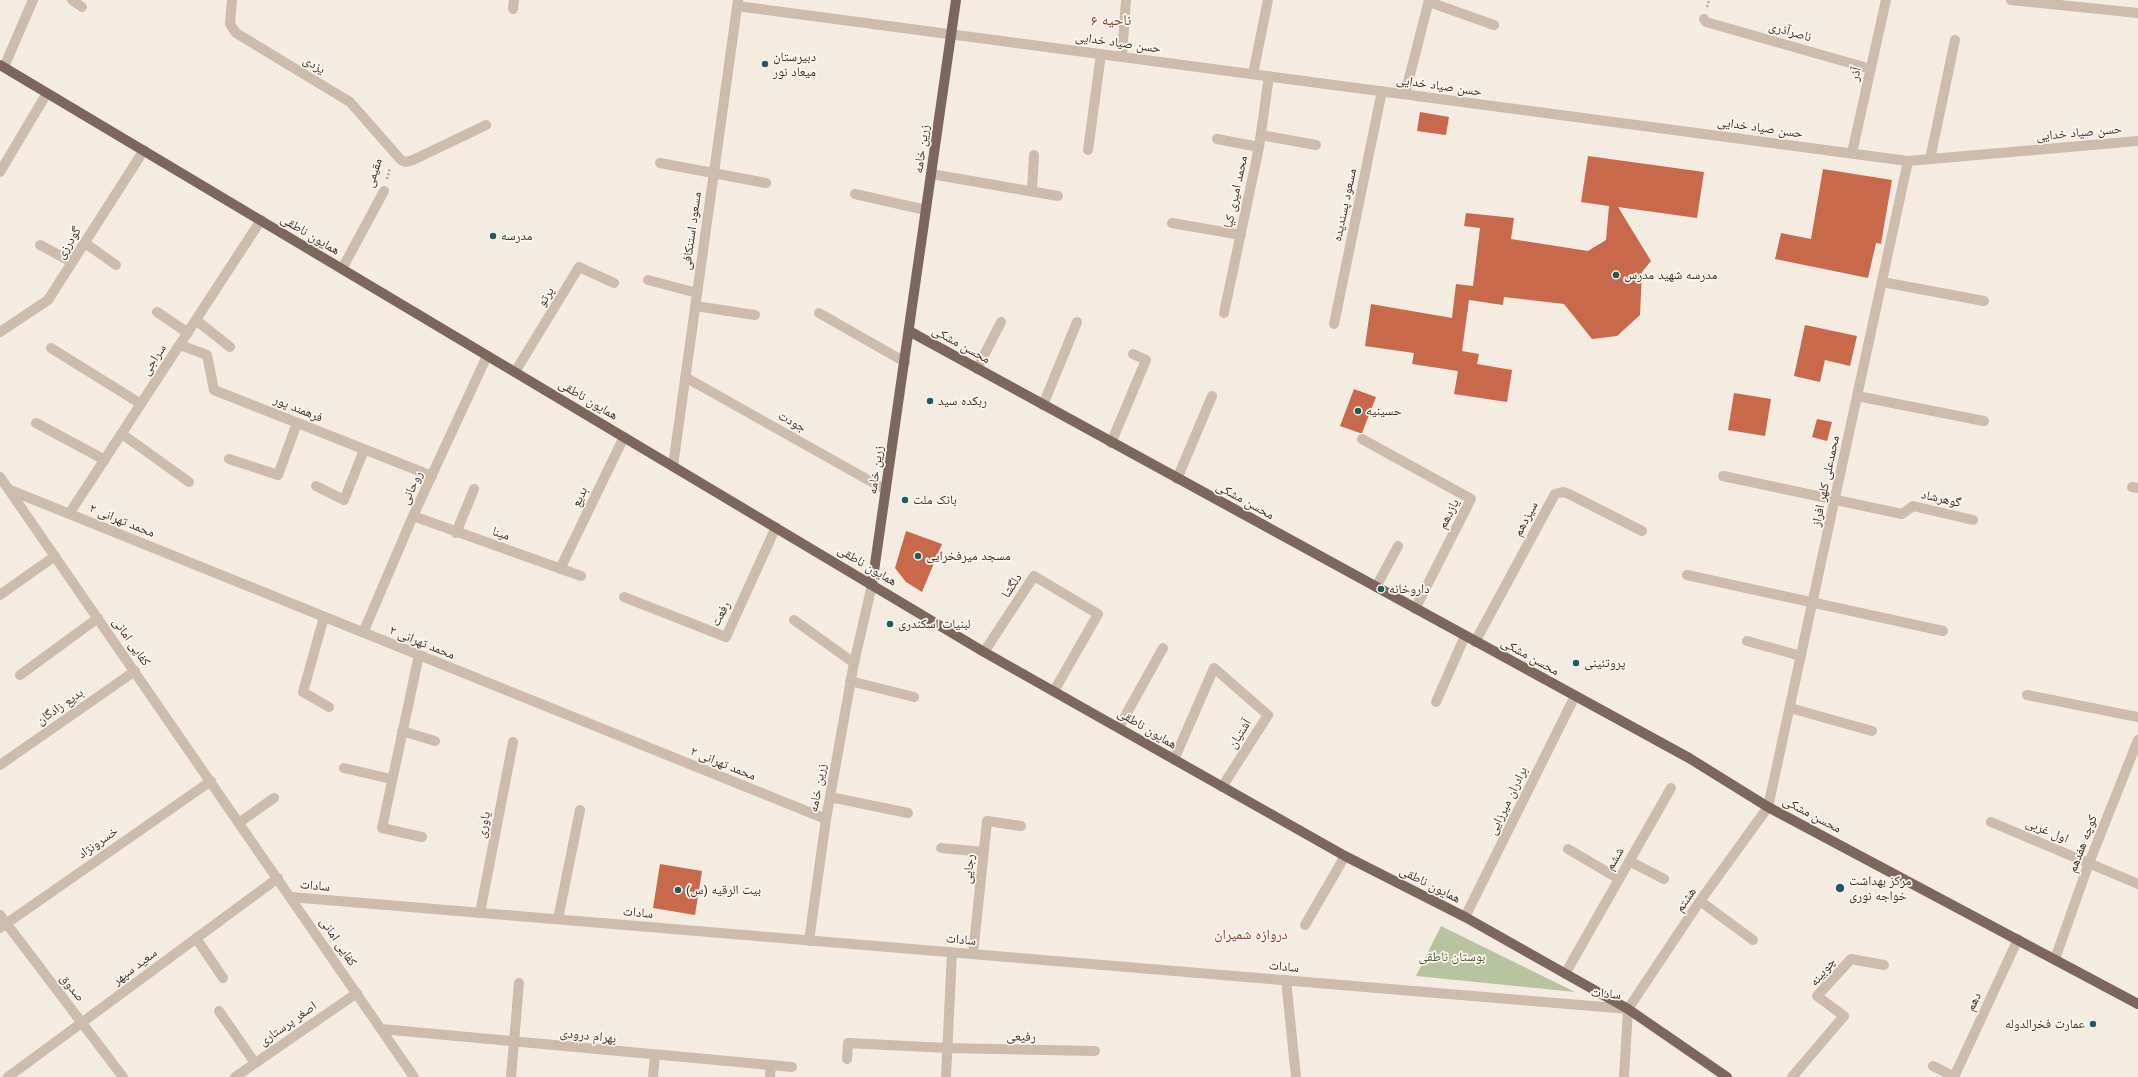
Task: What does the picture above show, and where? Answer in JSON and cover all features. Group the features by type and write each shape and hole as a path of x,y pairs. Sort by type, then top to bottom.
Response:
{"main road":[{"name":"زرین خامه","path":"872,585 956,0"},
{"name":"همایون ناطقی","path":"2,66 984,652 1120,727 1174,760 1345,856 1465,917 1628,1009 1727,1077"},
{"name":"محسن مشکی","path":"909,332 1689,758 1768,807 2138,1004"}],"street":[{"path":"2,66 33,0"},
{"path":"72,0 82,7"},
{"name":"یزدی","path":"232,0 230,24 236,33 350,102 394,154"},
{"path":"1122,57 1126,0"},
{"path":"1253,74 1268,0"},
{"name":"آذر","path":"1852,154 1886,0"},
{"path":"2012,0 2138,13"},
{"path":"1405,94 1429,1 1494,25"},
{"name":"حسن صیاد خدایی","path":"738,3 1122,57 1908,161 2138,141"},
{"name":"مسعود استنکافی","path":"673,466 738,3"},
{"name":"ناصرآذری","path":"1704,19 1706,22 1871,69"},
{"path":"1930,159 1955,40"},
{"path":"1088,150 1102,54"},
{"name":"محمد امیری کیا","path":"1224,313 1259,147 1269,76"},
{"name":"مسعود پسندیده","path":"1334,324 1382,91"},
{"path":"0,172 47,93"},
{"name":"مقیمی","path":"394,154 401,160 409,161 486,125"},
{"path":"1261,135 1316,145"},
{"path":"1217,139 1259,147"},
{"name":"گودرزی","path":"0,332 48,300 144,150"},
{"path":"1032,191 1034,155"},
{"name":"محمدعلی کلهر افراز","path":"1768,807 1908,161"},
{"path":"660,163 766,183"},
{"path":"931,174 1058,196"},
{"name":"مقیمی","path":"342,269 384,191"},
{"path":"855,194 926,210"},
{"name":"سراجی","path":"69,514 261,220"},
{"path":"1172,223 1241,235"},
{"path":"85,243 116,265"},
{"path":"40,245 72,262"},
{"name":"پرتو","path":"515,372 579,267 614,283"},
{"path":"648,280 697,294"},
{"path":"1882,282 1984,301"},
{"path":"695,306 755,315"},
{"path":"157,312 188,333"},
{"path":"819,313 905,362"},
{"path":"196,320 230,347"},
{"path":"977,369 1001,322"},
{"path":"1043,405 1077,322"},
{"name":"فرهمند پور","path":"180,345 207,355 214,390 432,476"},
{"path":"51,348 141,404"},
{"path":"1111,443 1146,360 1133,354"},
{"name":"روحانی","path":"363,633 413,516 488,356"},
{"name":"جودت","path":"685,377 886,490"},
{"path":"1177,479 1212,396"},
{"path":"1857,396 1984,421"},
{"path":"36,423 105,460"},
{"path":"229,459 278,475 297,423"},
{"path":"122,434 189,482"},
{"name":"بدیع","path":"560,569 624,437"},
{"name":"یازدهم","path":"1362,439 1471,499 1415,609"},
{"path":"316,486 344,500 364,450"},
{"name":"کفایی امانی","path":"0,476 240,822 414,1077"},
{"name":"گوهرشاد","path":"1723,476 1902,514 1913,506 1973,520"},
{"path":"456,533 474,489"},
{"name":"محمد تهرانی ۲","path":"10,490 826,819"},
{"name":"سیزدهم","path":"1475,642 1555,494 1563,492 1569,494 1642,531"},
{"name":"مینا","path":"413,516 456,533 581,576"},
{"name":"رفعت","path":"624,597 726,637 776,527"},
{"path":"1376,587 1398,546"},
{"path":"0,595 55,556"},
{"path":"1687,575 1943,631"},
{"name":"دلگشا","path":"984,652 1034,576 1098,614 1054,691"},
{"name":"زرین خامه","path":"809,941 826,819 850,681 872,585"},
{"path":"324,617 303,692 329,707"},
{"path":"20,675 98,618"},
{"path":"794,620 854,663"},
{"path":"1436,702 1465,636"},
{"path":"1747,641 1801,656"},
{"path":"1120,727 1163,648"},
{"path":"419,656 391,779 382,828 422,837"},
{"name":"آشتیان","path":"1174,760 1214,668 1268,715 1222,787"},
{"name":"بدیع زادگان","path":"0,765 135,671"},
{"path":"850,681 914,697"},
{"path":"2027,695 2138,718"},
{"name":"برادران میرزایی","path":"1465,917 1575,696"},
{"path":"1790,708 1872,731"},
{"path":"402,731 435,741"},
{"name":"کوچه هفدهم","path":"2055,959 2089,863 2138,740"},
{"name":"یاوری","path":"480,913 513,742"},
{"path":"344,768 391,779"},
{"name":"خسرونژاد","path":"2,922 211,781"},
{"name":"ششم","path":"1565,974 1671,788"},
{"path":"830,797 908,813"},
{"path":"240,822 274,798"},
{"name":"هشتم","path":"1628,1009 1700,901 1768,807"},
{"path":"558,919 580,810"},
{"name":"رجایی","path":"973,954 987,821 1021,826"},
{"name":"اول غربی","path":"1991,822 2138,884"},
{"path":"941,848 984,852"},
{"path":"1568,849 1619,879"},
{"path":"1305,925 1345,856"},
{"path":"1629,861 1664,879"},
{"name":"سعید سپهر","path":"8,1077 278,878"},
{"name":"سادات","path":"291,897 1628,1009"},
{"path":"1700,901 1753,940"},
{"name":"صدوق","path":"2,922 123,1077"},
{"path":"196,938 223,978"},
{"name":"دهم","path":"1933,1066 1954,1077 2018,939"},
{"path":"946,1077 952,952"},
{"name":"چوبینه","path":"1792,1077 1844,1016 1817,996 1851,959 1884,965"},
{"path":"1286,980 1296,1077"},
{"path":"511,1077 519,983"},
{"name":"اصغر پرستاری","path":"235,1077 357,993"},
{"path":"1624,1077 1628,1009"},
{"path":"219,1011 255,1063"},
{"name":"بهرام درودی","path":"382,1029 792,1067"},
{"name":"رفیعی","path":"846,1059 848,1043 947,1048 1095,1051"},
{"path":"653,1077 655,1055"},
{"path":"770,1077 771,1065"}],"path":[{"name":"مقیمی","path":"384,191 394,154"}],"green space":[{"name":"بوستان ناطقی","path":"1441,926 1575,992 1416,976"}],"building":[{"path":"1420,112 1449,117 1446,135 1417,131"},
{"path":"1588,156 1704,172 1697,218 1618,207 1651,261 1642,272 1640,315 1617,336 1592,339 1564,304 1504,297 1503,305 1469,300 1462,351 1479,354 1477,364 1512,370 1507,402 1454,394 1458,371 1412,364 1414,353 1365,346 1371,304 1452,318 1456,284 1473,286 1480,228 1464,226 1466,213 1514,218 1511,239 1588,251 1606,240 1609,206 1581,202"},
{"path":"1823,169 1892,180 1881,244 1876,243 1868,278 1775,259 1781,233 1811,239"},
{"path":"1805,325 1857,336 1850,366 1825,360 1820,382 1794,376"},
{"name":"حسینیه","path":"1354,389 1376,397 1362,433 1340,426"},
{"path":"1734,393 1771,399 1765,436 1728,430"},
{"path":"1817,419 1832,422 1827,441 1812,437"},
{"name":"مسجد میرفخرایی","path":"906,531 942,544 922,592 906,582 895,568"},
{"name":"بیت الرقیه (س)","path":"660,864 702,871 695,915 653,908"}],"place":[{"name":"دبیرستان میعاد نور","path":"765,64"},
{"name":"مدرسه","path":"493,236"},
{"name":"مدرسه شهید مدرس","path":"1616,275"},
{"name":"ربکده سید","path":"930,401"},
{"name":"حسینیه","path":"1358,411"},
{"name":"بانک ملت","path":"905,500"},
{"name":"مسجد میرفخرایی","path":"918,556"},
{"name":"داروخانه","path":"1381,589"},
{"name":"لبنیات اسکندری","path":"890,624"},
{"name":"پروتئینی","path":"1576,663"},
{"name":"مرکز بهداشت خواجه نوری","path":"1840,888"},
{"name":"بیت الرقیه (س)","path":"678,890"},
{"name":"عمارت فخرالدوله","path":"2093,1024"}],"district":[{"name":"ناحیه ۶","path":"1111,21"},
{"name":"دروازه شمیران","path":"1251,935"}]}
